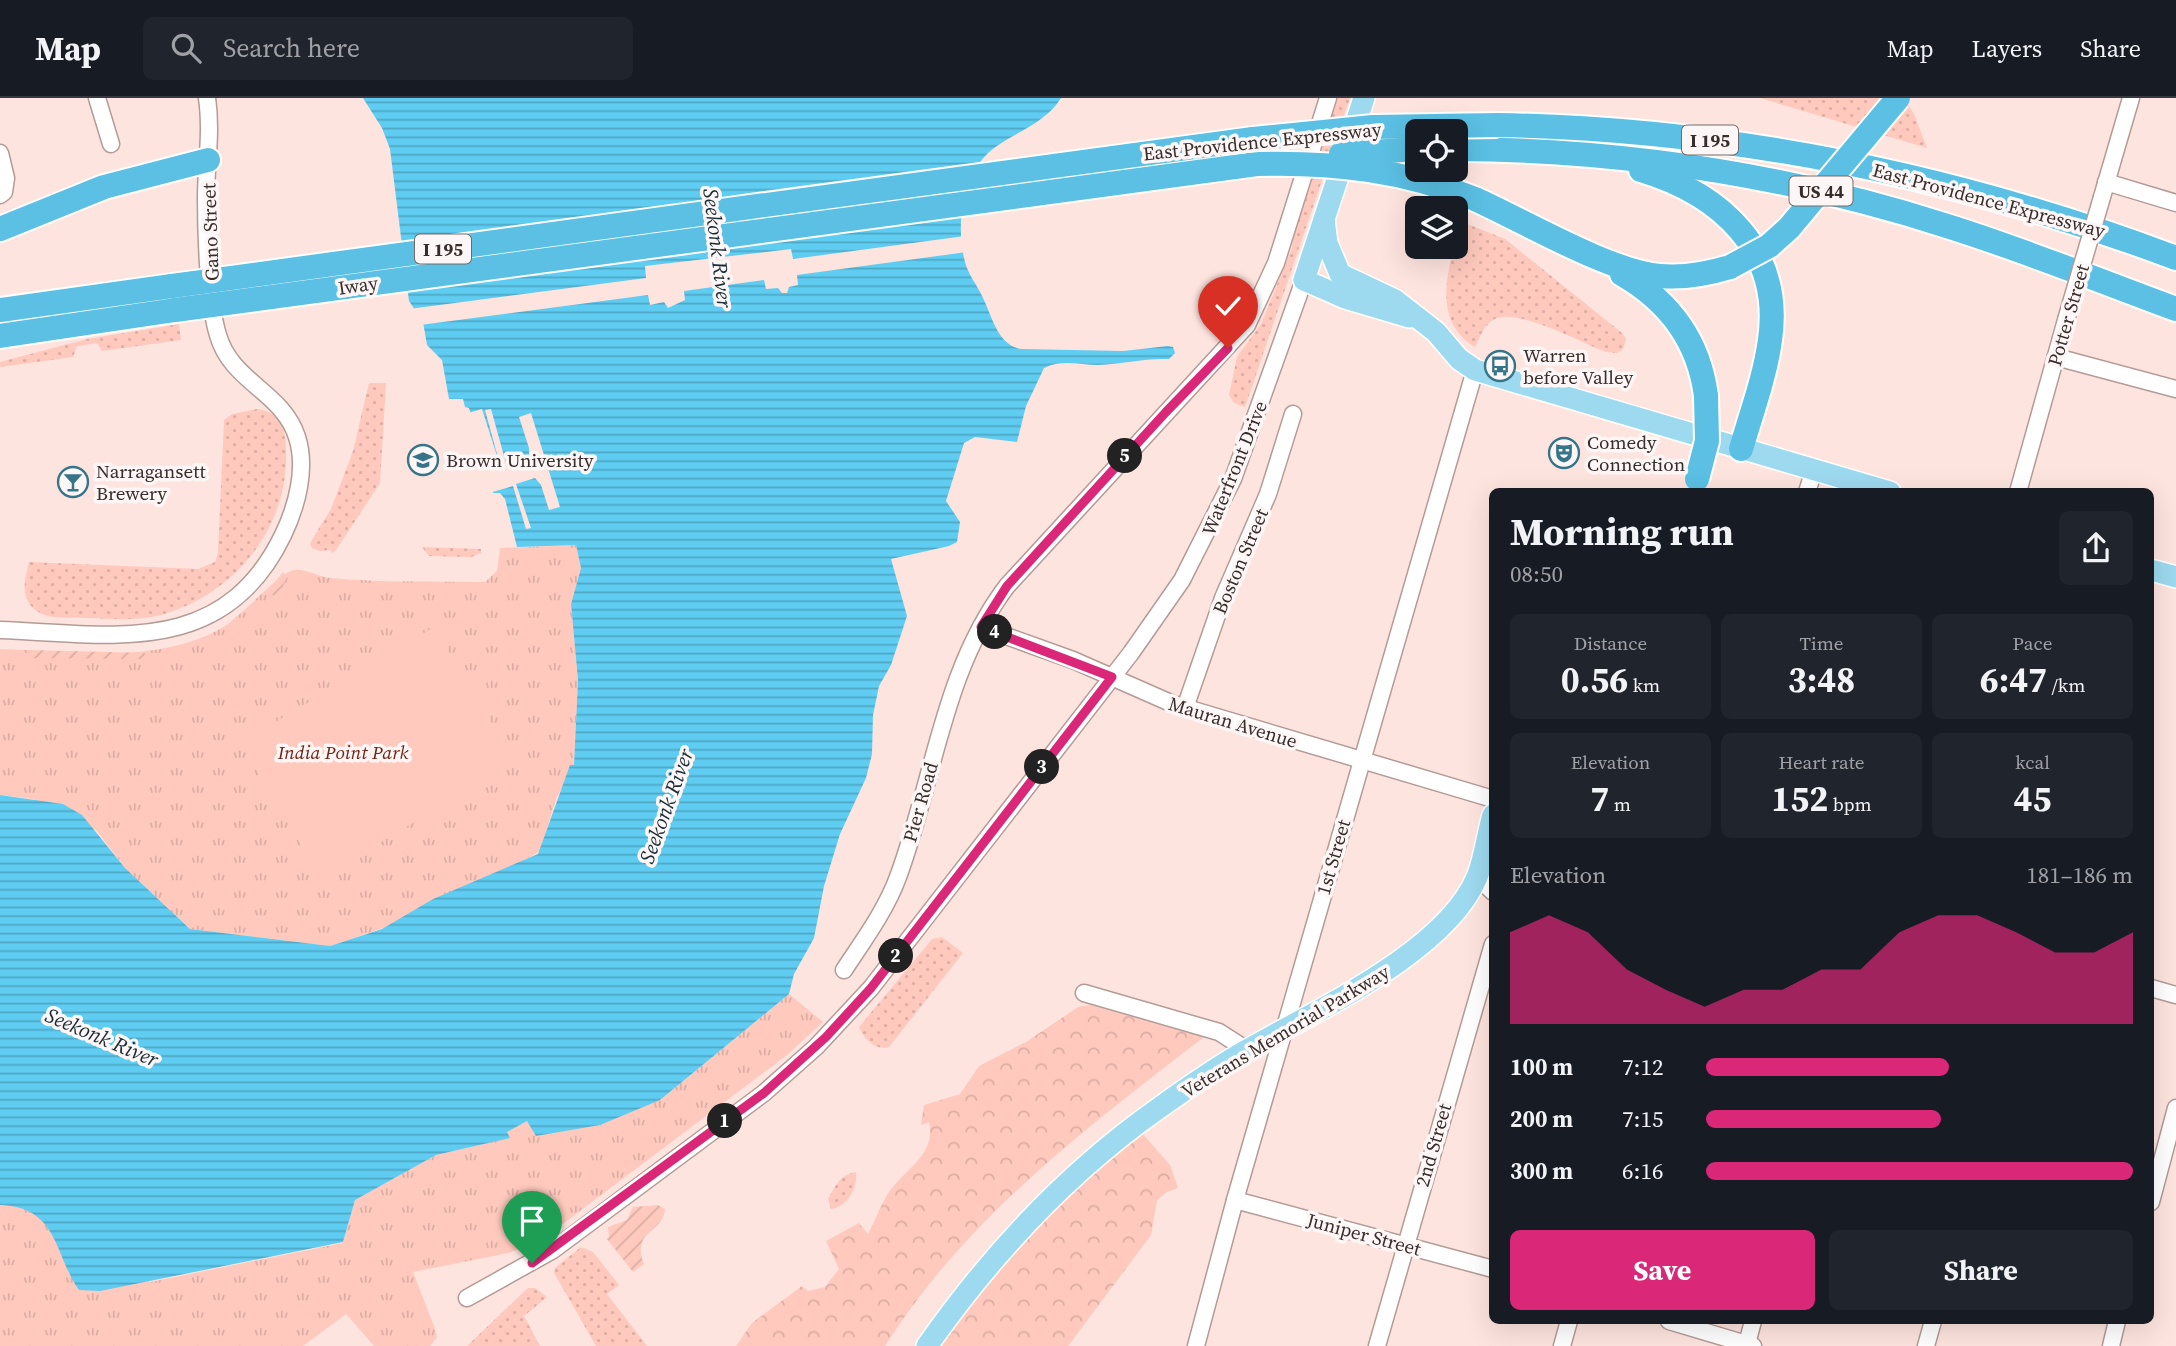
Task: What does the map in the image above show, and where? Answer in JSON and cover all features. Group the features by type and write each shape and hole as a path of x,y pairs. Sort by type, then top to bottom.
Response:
{"highway":[{"name":"US 44","path":"1257,164 1365,168 1423,180 1475,198 1567,242 1646,274 1689,276 1730,267 1763,250 1789,228 1898,98"},
{"name":"East Providence Expressway","path":"714,212 1320,131 1401,125 1498,125 1687,138 1862,165 1958,187 2054,215 2176,258"},
{"name":"East Providence Expressway","path":"1468,149 1558,153 1700,168 1861,201 1974,234 2176,309"},
{"name":"East Providence Expressway","path":"717,237 1257,164 1338,154 1405,150"},
{"path":"1558,153 1630,167 1686,187 1719,207 1751,243 1767,284 1771,327 1765,366 1741,449"},
{"path":"0,229 115,183 208,160"},
{"name":"Iway","path":"0,336 174,298 714,212"},
{"name":"Iway","path":"0,310 174,298 717,237"},
{"path":"1567,242 1635,281 1672,314 1693,347 1706,396 1707,441 1694,486"}],"main road":[{"name":"Waterfront Drive","path":"1304,280 1364,98"},
{"path":"1324,219 1332,261 1340,274 1395,300 1436,332 1459,359 1475,370 1877,488"},
{"path":"1304,280 1327,277 1351,281"},
{"path":"1304,280 1358,303 1417,319"},
{"path":"2154,571 2176,577"},
{"name":"Veterans Memorial Parkway","path":"927,1346 966,1291 1011,1238 1105,1150 1157,1109 1247,1050 1284,1031 1409,954 1451,914 1477,877 1489,830"}],"street":[{"path":"97,98 111,144"},
{"name":"Gano Street","path":"0,630 126,636 172,629 200,619 224,605 257,574 278,545 289,521 299,485 300,448 284,410 239,374 230,362 219,341 214,316 206,198 207,98"},
{"name":"Pier Road","path":"844,970 897,879 950,704 981,627 1007,586 1247,325 1276,263 1328,98"},
{"name":"Potter Street","path":"2019,488 2130,98"},
{"path":"0,153 3,190"},
{"path":"2104,190 2176,202"},
{"name":"Waterfront Drive","path":"467,1298 553,1250 764,1093 816,1046 871,988 1174,593 1220,509 1304,280"},
{"path":"2056,357 2176,389"},
{"name":"1st Street","path":"1196,1346 1235,1200 1475,370"},
{"name":"Boston Street","path":"1185,708 1223,598 1268,494 1293,414"},
{"path":"1808,488 1814,470"},
{"name":"Mauran Avenue","path":"981,627 1185,708 1489,798"},
{"path":"1489,866 1477,877 1489,888"},
{"name":"2nd Street","path":"1377,1346 1489,958"},
{"path":"2154,989 2176,995"},
{"path":"1084,993 1219,1032 1247,1050"},
{"path":"2154,1191 2176,1108"},
{"name":"Juniper Street","path":"1235,1200 1489,1268"},
{"path":"1562,1346 1568,1324"},
{"path":"1679,1324 1750,1345 1754,1324"},
{"path":"1926,1346 1932,1324"},
{"path":"2110,1346 2117,1324"}],"green space":[{"path":"1337,98 1350,98 1245,407 1234,403 1229,395 1237,357 1261,324 1292,248 1297,213"},
{"path":"1760,98 1904,98 1914,114 1927,148"},
{"path":"1468,224 1505,239 1622,333 1626,339 1623,349 1617,353 1606,352 1549,327 1503,317 1487,325 1475,347 1460,335 1451,321 1446,289 1451,259 1468,259"},
{"path":"179,324 181,340 102,351 97,343 77,346 73,357 0,367 0,362 87,339"},
{"path":"369,383 386,383 380,483 336,550 332,553 330,550 320,551 312,548 310,543 331,509 353,451"},
{"path":"257,409 277,417 283,428 286,450 285,479 278,506 267,531 252,554 234,574 188,605 152,617 57,617 43,614 31,606 25,590 29,562 198,569 215,562 218,553 224,420 232,414"},
{"name":"India Point Park","path":"576,545 581,568 571,604 578,680 574,766 556,799 540,851 522,862 433,899 389,926 330,946 190,929 125,868 96,830 33,799 0,795 0,649 112,653 168,648 220,629 279,579 294,570 349,580 485,582 497,571 500,548"},
{"path":"422,547 481,549 481,553 471,557 429,556"},
{"path":"283,572 287,577 278,598 267,592"},
{"path":"434,627 515,762 321,878 240,743"},
{"path":"29,650 145,653 145,659 31,658"},
{"path":"942,937 963,953 889,1047 879,1047 871,1043 859,1027 932,939"},
{"path":"789,994 823,1022 787,1055 540,1241 508,1253 413,1272 437,1337 430,1346 374,1346 346,1314 303,1346 0,1346 0,1180 150,1282 343,1243 355,1200 436,1155 509,1138 507,1132 527,1121 660,1100"},
{"path":"1091,1005 1204,1037 1116,1105 990,1216 917,1300 885,1346 736,1346 752,1323 802,1286 808,1291 825,1287 839,1269 826,1241 859,1223 868,1234 893,1186 917,1162 928,1144 929,1122 921,1125 924,1105 960,1094 979,1066 1026,1042 1078,1007"},
{"path":"1142,1133 1170,1165 1178,1188 1157,1200 1151,1235 1068,1346 936,1346 1057,1197"},
{"path":"856,1172 850,1196 842,1205 831,1209 828,1199 835,1186 845,1176"},
{"path":"658,1205 665,1209 663,1217 644,1238 641,1253 644,1264 633,1272 607,1239 608,1227 627,1220 633,1207"},
{"path":"581,1247 593,1252 619,1285 607,1294 647,1346 596,1346 554,1273 555,1268"},
{"path":"528,1288 535,1288 547,1297 524,1316 540,1346 467,1346"}],"water":[{"name":"Seekonk River","path":"363,98 1061,98 1040,120 997,146 976,168 964,198 962,215 962,247 968,271 996,328 1006,342 1013,346 1021,349 1123,351 1168,346 1173,347 1175,353 1169,359 1098,365 1064,363 1044,368 1026,406 1017,442 975,437 964,443 946,501 960,522 957,542 891,559 907,616 891,665 879,686 873,715 872,754 866,778 840,834 824,886 814,938 794,974 789,994 660,1100 600,1125 536,1136 527,1121 507,1132 510,1138 436,1155 355,1200 343,1242 100,1291 79,1290 44,1224 34,1214 0,1205 0,795 63,804 82,815 125,868 190,929 330,946 382,929 433,899 538,854 570,765 574,765 578,680 571,604 581,568 576,545 517,547 505,499 500,493 493,493 469,408 465,407 463,399 449,399 442,360 427,345 423,322 409,301 390,149 382,128"}],"pier":[{"path":"965,236 967,252 797,275 798,285 789,287 787,293 782,293 778,288 766,289 764,280 684,291 685,300 668,308 664,302 650,305 648,295 420,325 409,309 646,278 645,266 791,249 793,259"},
{"path":"482,409 500,465 485,410 491,409 506,463 529,457 529,448 519,417 531,413 560,507 549,510 541,485 535,478 516,484 531,528 526,529 513,486 489,493 468,417 468,413"}],"place":[{"name":"Warren before Valley","path":"1500,366"},
{"name":"Comedy Connection","path":"1564,453"},
{"name":"Brown University","path":"423,460"},
{"name":"Narragansett Brewery","path":"73,482"}],"route":[{"path":"532,1263 764,1093 838,1026 871,988 1112,677 981,627 1007,586 1228,348"}]}
